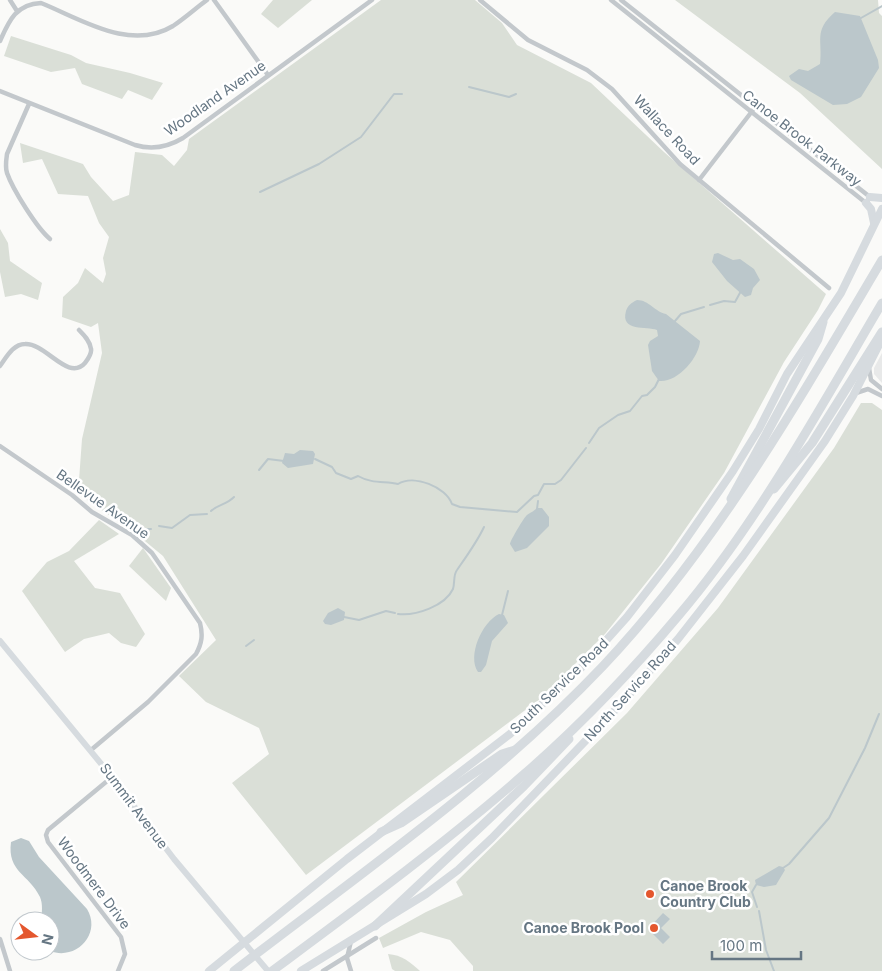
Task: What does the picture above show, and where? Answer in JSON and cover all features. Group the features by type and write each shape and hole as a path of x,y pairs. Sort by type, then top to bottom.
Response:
{"highway":[{"path":"234,971 431,822 520,748 592,677 636,630 698,553 767,451 882,259"},
{"path":"375,926 560,751 680,614 754,512 800,441 882,303"},
{"path":"726,512 736,488 818,339 823,322"},
{"path":"754,512 787,476 812,443 882,332"},
{"path":"272,971 484,808 553,748 622,678"},
{"path":"381,832 401,823 502,754 520,748"}],"main road":[{"path":"874,224 868,200 882,198"},
{"name":"South Service Road","path":"209,971 381,832 510,734 577,671 628,617 675,555 733,471 759,429 787,374 841,294 882,209"},
{"name":"North Service Road","path":"301,971 426,894 458,870 492,838 619,706 678,640 743,556 825,441 853,396 882,339"}],"street":[{"path":"10,0 17,11"},
{"path":"0,41 8,21 17,11 33,2 41,3 114,33 143,36 172,26 207,0"},
{"path":"214,0 268,75"},
{"name":"Woodland Avenue","path":"0,91 135,145 157,147 183,138 372,0"},
{"name":"Wallace Road","path":"480,0 528,40 587,70 612,89 632,108 670,154 829,288"},
{"name":"Canoe Brook Parkway","path":"611,0 752,112 868,200"},
{"name":"Canoe Brook Parkway","path":"621,0 756,107 868,200"},
{"path":"29,104 7,154 6,168 13,184 42,233 50,240"},
{"path":"699,180 756,107"},
{"path":"0,366 13,348 25,344 38,346 69,368 77,368 89,358 92,350 88,340 79,330"},
{"path":"870,362 870,377 882,389"},
{"path":"853,396 868,388 882,396"},
{"name":"Bellevue Avenue","path":"0,446 72,495 92,512 142,544 152,553 200,623 202,633 201,645 196,654 148,702 91,750"},
{"name":"Summit Avenue","path":"0,641 91,750 174,859 268,971"},
{"name":"Woodmere Drive","path":"112,777 48,830 46,835 48,842 121,937 125,954 118,971"},
{"path":"324,971 376,938"},
{"path":"0,939 10,971"},
{"path":"351,940 347,958 351,971"}],"shaded area":[{"path":"273,0 312,0 278,28 261,14"},
{"path":"381,0 475,0 502,23 517,45 591,83 664,152 826,294 818,310 784,362 724,473 661,564 605,634 540,699 306,875 232,783 269,754 259,728 206,702 179,676 216,640 163,556 134,532 78,494 82,439 102,353 98,323 91,327 62,317 63,297 78,283 85,268 103,283 106,274 103,258 109,237 99,223 88,196 58,194 42,159 23,163 20,143 83,164 91,177 113,201 129,195 135,152 162,155 174,166 187,150 189,139"},
{"path":"675,0 878,0 879,13 882,16 882,169 800,93"},
{"path":"835,12 860,16 878,60 879,68 861,97 847,104 833,105 791,80 789,76 799,69 808,71 820,64 821,30"},
{"path":"11,36 71,55 86,63 163,83 152,100 128,90 122,99 82,84 75,68 51,72 4,56"},
{"path":"0,229 8,243 10,261 42,283 38,300 21,294 5,297 0,272"},
{"path":"718,253 733,260 740,259 754,269 760,280 753,288 751,295 745,297 727,281 712,262 714,254"},
{"path":"637,300 645,302 666,314 700,341 696,355 686,368 680,374 666,381 659,381 652,371 648,345 650,341 658,336 657,330 636,327 627,322 625,318 630,304"},
{"path":"882,353 882,383 874,374 874,368"},
{"path":"861,403 872,403 882,410 882,971 473,971 473,966 450,940 421,932 383,948 379,938 426,912 463,895 456,882 627,713 718,608 834,448"},
{"path":"300,450 313,451 315,454 313,464 288,468 282,463 285,453 294,454"},
{"path":"537,508 542,508 549,517 549,526 527,548 515,552 510,544 512,538 526,516"},
{"path":"99,520 119,534 74,561 95,588 120,593 145,634 136,647 121,643 109,633 84,639 65,652 22,591 47,562 69,551"},
{"path":"143,548 171,588 166,601 129,566"},
{"path":"338,608 345,612 344,620 331,625 325,624 323,621 328,613"},
{"path":"499,614 504,615 508,623 492,641 486,665 481,672 478,672 474,657 478,640 487,624"},
{"path":"21,838 29,841 39,857 87,909 91,918 89,936 77,949 60,953 60,911 42,911 40,897 12,860 11,842"},
{"path":"779,866 785,870 776,885 764,887 756,885 755,880"},
{"name":"Canoe Brook Pool","path":"663,913 670,919 661,928 670,937 663,944 648,929"},
{"path":"388,954 402,957 420,971 395,971 392,969"}],"waterway":[{"path":"861,18 882,6"},
{"path":"469,87 509,97 516,94"},
{"path":"260,192 319,164 361,137 394,94 402,94"},
{"path":"710,305 724,301 735,302 741,291"},
{"path":"675,321 681,314 704,307"},
{"path":"589,443 599,428 618,415 630,411 642,396 647,395 655,387 659,379"},
{"path":"315,459 332,467 336,473 351,479 358,476 363,479 398,484 405,481 421,481 443,492 452,504 460,507 517,512 534,496 538,495 544,484 555,484 561,480 586,448"},
{"path":"259,470 268,459 284,461"},
{"path":"211,511 234,497"},
{"path":"537,509 538,501"},
{"path":"159,526 172,528 190,515 207,514"},
{"path":"398,614 429,609 449,595 453,589 456,572 484,527"},
{"path":"131,529 151,529"},
{"path":"502,615 508,591"},
{"path":"344,617 359,620 386,611 395,613"},
{"path":"246,646 254,640"},
{"path":"783,868 789,864 829,818 865,748 879,714"},
{"path":"756,885 752,892 757,907"},
{"path":"759,911 766,950 774,971"}],"place":[{"name":"Canoe Brook Country Club","path":"650,894"},
{"name":"Canoe Brook Pool","path":"654,928"}]}
